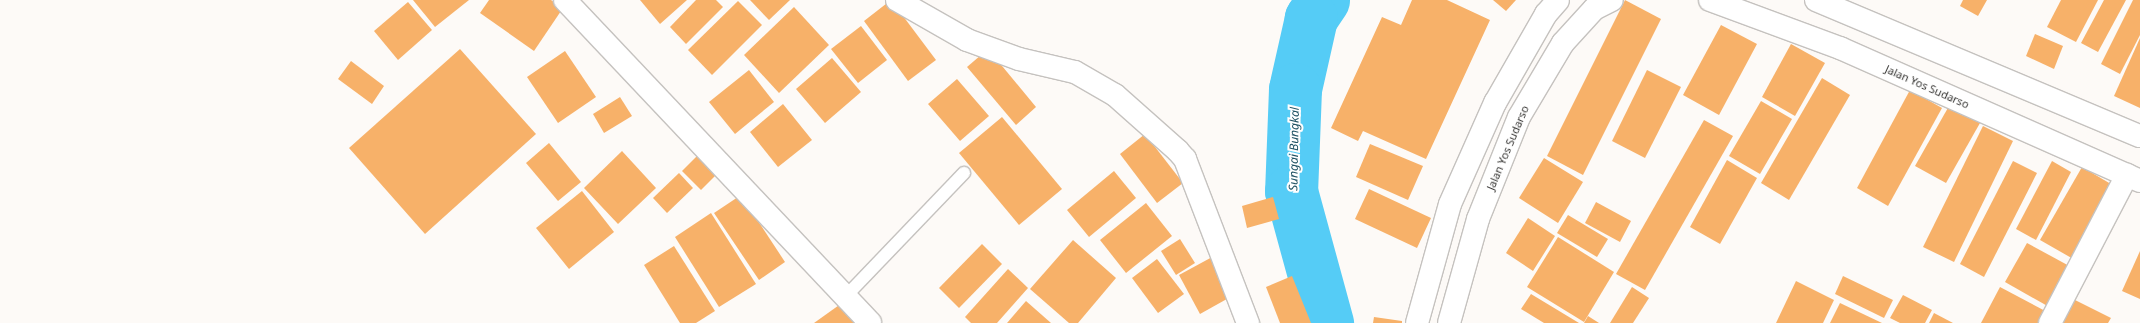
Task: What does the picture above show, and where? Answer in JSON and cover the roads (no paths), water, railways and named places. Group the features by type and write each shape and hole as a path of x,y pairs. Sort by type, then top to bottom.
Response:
{"main road":[{"path":"565,0 870,323"},
{"path":"897,0 967,40 1018,60 1075,72 1115,95 1178,151 1185,159 1248,323"},
{"path":"1417,323 1450,204 1495,103 1546,14 1558,0"},
{"name":"Jalan Yos Sudarso","path":"1450,323 1478,219 1519,117 1562,43 1594,9 1612,0"},
{"name":"Jalan Yos Sudarso","path":"1710,0 1840,48 2133,178"},
{"path":"1820,1 2140,136"},
{"path":"2050,323 2133,178"}],"lane":[{"path":"845,297 964,173"}],"waterway":[{"name":"Sungai Bungkal","path":"1323,0 1311,18 1295,89 1291,191 1327,323"}]}
